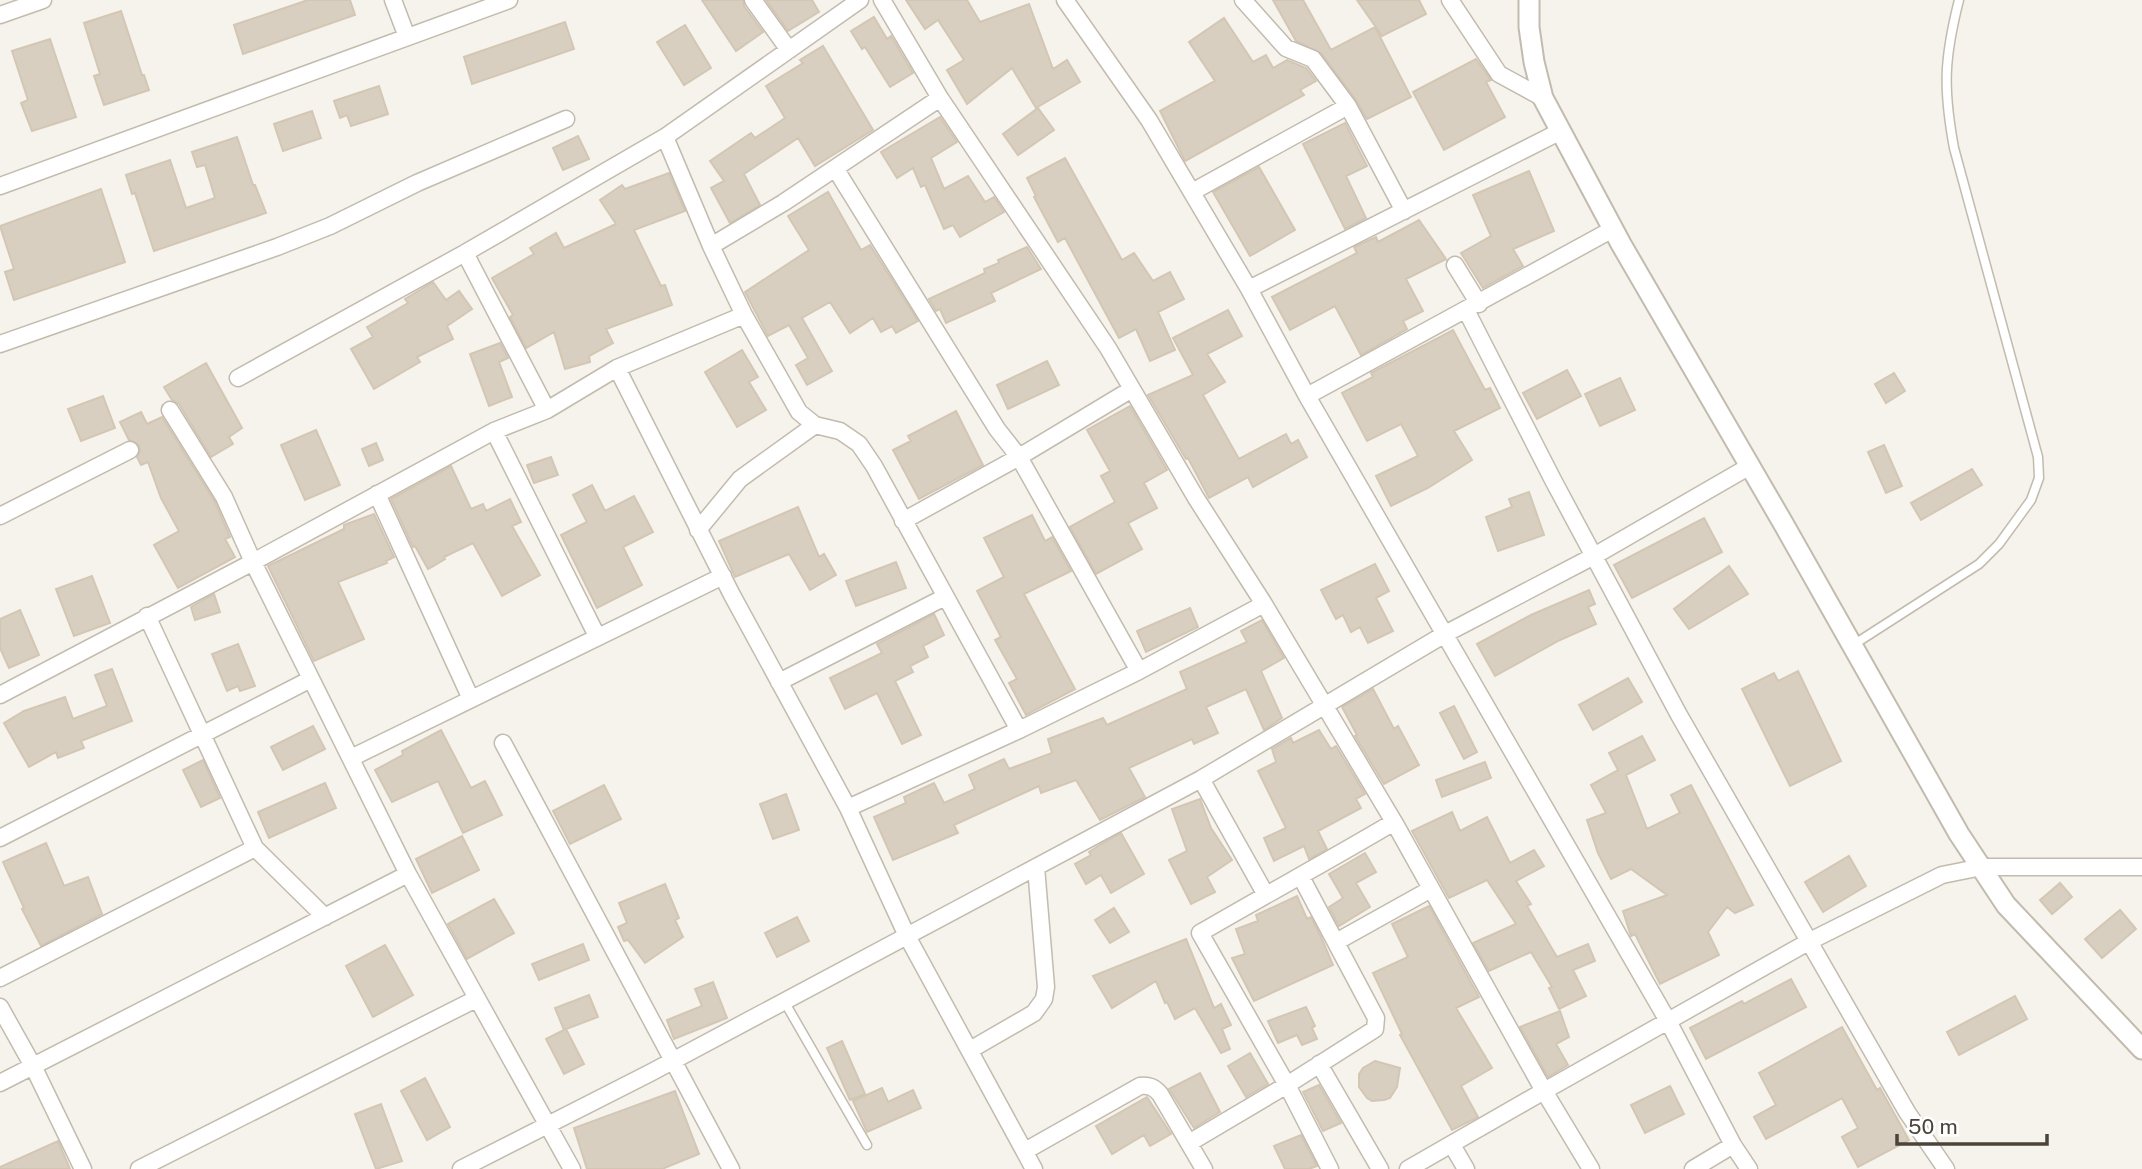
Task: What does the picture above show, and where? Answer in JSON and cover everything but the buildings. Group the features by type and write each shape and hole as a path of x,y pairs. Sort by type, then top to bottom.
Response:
{"street":[{"path":"0,15 43,0"},
{"path":"393,0 407,37"},
{"path":"0,187 509,0"},
{"path":"754,0 789,50"},
{"path":"238,378 466,253 665,137 860,0"},
{"path":"882,0 940,98 1100,336 1196,498 1264,604 1394,822 1544,1091 1591,1169"},
{"path":"1065,0 1149,120 1249,289 1307,396 1668,1021 1733,1146 1749,1169"},
{"path":"1450,0 1499,74 1543,98"},
{"path":"1529,0 1529,27 1543,98 1613,229 1959,834 2006,905 2142,1049"},
{"path":"1246,1 1286,48 1313,59 1348,106 1404,211"},
{"path":"711,246 940,98"},
{"path":"1192,192 1348,106"},
{"path":"0,344 319,230 417,183 566,119"},
{"path":"1249,289 1561,131"},
{"path":"665,137 711,246 744,315 799,412 815,425 840,431 859,444 874,466 1019,730"},
{"path":"835,168 997,429 1018,457 1139,671"},
{"path":"1307,396 1613,229"},
{"path":"466,253 547,410"},
{"path":"1455,265 1472,307 1594,556 1679,715 1907,1112 1946,1169"},
{"path":"0,694 253,562 494,431 547,410 617,368 744,315"},
{"path":"617,368 698,530 848,808 907,936 1034,1169"},
{"path":"903,521 1132,390"},
{"path":"170,410 224,497 253,562 408,874 572,1169"},
{"path":"698,530 740,479 815,425"},
{"path":"494,431 597,636"},
{"path":"0,516 131,450"},
{"path":"461,1169 785,1001 1200,779 1445,634 1594,556 1750,466"},
{"path":"377,494 471,699"},
{"path":"351,758 723,576"},
{"path":"779,682 946,597"},
{"path":"848,808 1019,730 1139,671 1264,604"},
{"path":"148,616 255,848 325,917"},
{"path":"0,838 311,679"},
{"path":"503,743 731,1169"},
{"path":"1200,779 1266,895"},
{"path":"1330,1169 1287,1085 1200,933 1394,822"},
{"path":"0,978 255,848"},
{"path":"970,1050 1034,1013 1044,999 1036,867"},
{"path":"1408,1169 1810,941 1942,875 1982,867 2142,867"},
{"path":"0,1083 408,874"},
{"path":"1189,1143 1375,1029 1376,1018 1301,877"},
{"path":"1336,942 1431,889"},
{"path":"139,1169 476,999"},
{"path":"0,1007 33,1066 83,1169"},
{"path":"1320,1064 1380,1169"},
{"path":"1025,1152 1140,1086 1148,1086 1155,1088 1160,1094 1204,1169"},
{"path":"1452,1145 1465,1169"},
{"path":"1693,1169 1733,1146"}],"lane":[{"path":"1853,645 1979,564 1999,544 2031,500 2039,478 2038,457 1955,148 1946,105 1950,33 1959,0"},
{"path":"785,1001 867,1145"}]}
